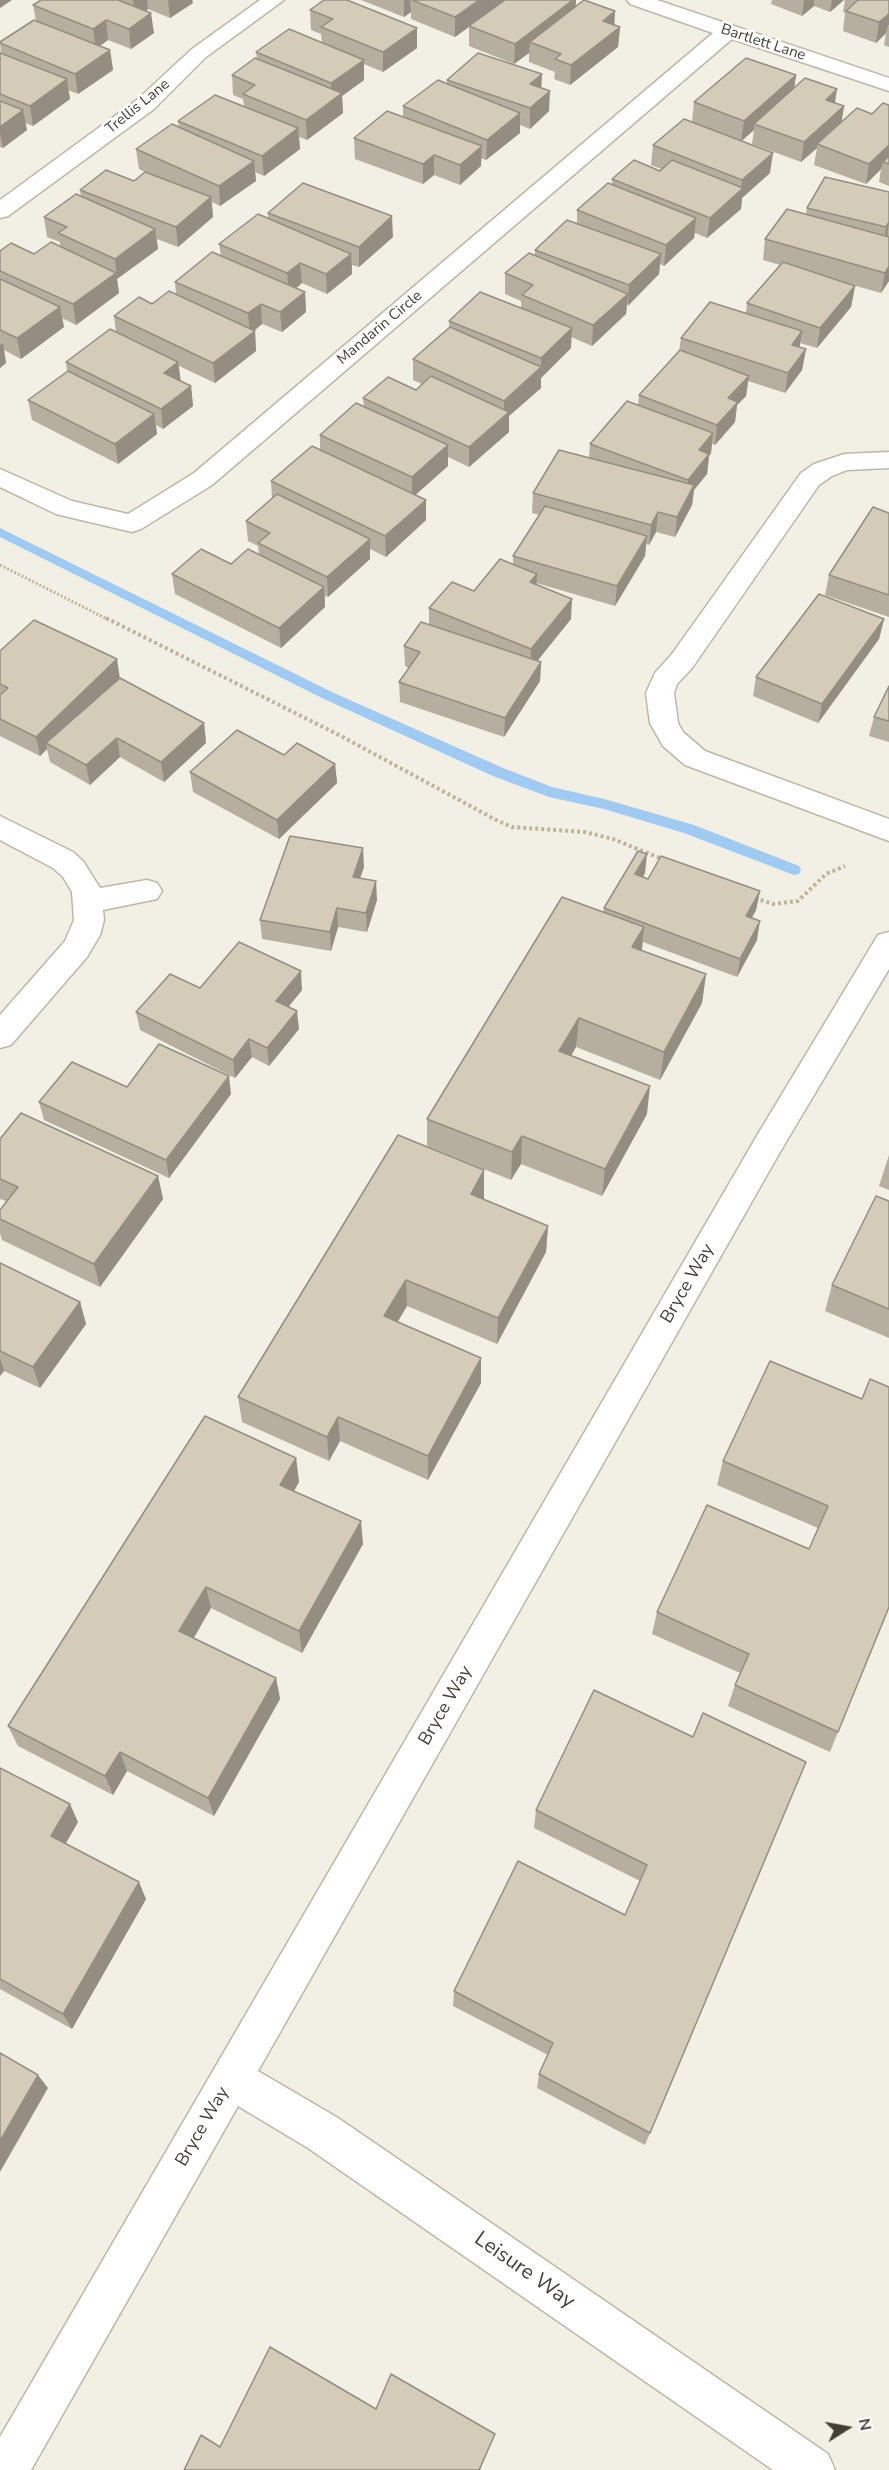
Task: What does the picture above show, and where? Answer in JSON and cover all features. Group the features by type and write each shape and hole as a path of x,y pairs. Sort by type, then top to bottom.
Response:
{"street":[{"name":"Trellis Lane","path":"0,211 146,104 199,53 274,0"},
{"name":"Bartlett Lane","path":"637,0 889,85"},
{"name":"Mandarin Circle","path":"0,477 65,508 132,523 203,479 728,32"},
{"path":"889,460 844,462 810,479 682,661 665,680 660,693 664,723 673,739 695,758 889,830"},
{"path":"0,827 63,860 83,881 88,900 89,920 85,935 76,949 0,1036"},
{"path":"88,900 147,891"},
{"name":"Bryce Way","path":"6,2470 763,1154 889,944"},
{"name":"Leisure Way","path":"231,2078 323,2133 812,2470"}],"path":[{"path":"0,565 341,736 498,821 512,827 585,832 613,838 664,860"},
{"path":"746,895 773,904 798,901 826,874 845,866"}],"building":[{"path":"41,0 118,0 151,13 129,29 106,20 93,29 33,5"},
{"path":"324,0 347,0 417,28 383,52 321,27 333,19 310,10"},
{"path":"412,0 479,0 455,17"},
{"path":"505,0 573,0 515,44 469,26"},
{"path":"584,0 615,11 603,21 620,27 571,65 555,59 561,54 530,42"},
{"path":"858,0 889,0 889,14 879,22 846,11"},
{"path":"34,20 110,50 75,74 0,43"},
{"path":"289,29 364,60 331,83 256,52"},
{"path":"0,53 67,79 30,106 0,94"},
{"path":"478,53 542,74 530,84 550,91 530,108 447,80"},
{"path":"255,58 342,93 306,120 243,94 255,85 232,75"},
{"path":"746,58 796,75 744,121 694,102"},
{"path":"805,78 837,89 826,100 844,106 804,142 754,124"},
{"path":"438,80 520,113 487,140 403,106"},
{"path":"215,95 298,128 262,156 178,121"},
{"path":"0,101 23,110 0,127"},
{"path":"883,103 889,105 889,145 869,164 817,144 857,108 872,114"},
{"path":"387,111 482,146 460,165 434,155 423,164 354,138"},
{"path":"684,119 773,153 742,180 653,145"},
{"path":"172,124 254,161 219,186 136,149"},
{"path":"889,156 889,164 883,162"},
{"path":"634,160 660,171 672,160 743,188 710,218 612,179"},
{"path":"106,170 134,181 145,172 211,197 176,227 80,190"},
{"path":"825,177 889,192 889,222 886,227 807,208"},
{"path":"303,183 392,216 359,247 268,213"},
{"path":"608,183 696,218 666,245 577,210"},
{"path":"76,194 155,229 115,259 58,233 67,227 44,217"},
{"path":"787,209 889,237 889,266 885,273 765,239"},
{"path":"258,214 351,254 326,274 300,263 287,273 219,244"},
{"path":"567,220 661,254 629,285 535,250"},
{"path":"51,242 116,273 73,304 0,271 0,251 11,243 34,254"},
{"path":"212,252 305,292 280,312 261,304 248,313 175,282"},
{"path":"529,253 628,294 593,325 522,295 533,285 505,273"},
{"path":"783,262 855,286 820,328 747,303"},
{"path":"0,279 60,307 17,338 0,330"},
{"path":"169,291 255,331 213,363 114,316 139,297 152,304"},
{"path":"480,292 572,328 541,358 449,321"},
{"path":"710,302 802,331 792,345 806,349 788,373 681,338"},
{"path":"450,327 541,367 504,401 413,359"},
{"path":"110,329 178,362 164,373 191,386 161,409 66,362"},
{"path":"680,350 749,376 728,398 738,402 717,425 639,395"},
{"path":"68,371 154,414 115,444 28,400"},
{"path":"431,376 509,412 469,447 363,398 388,377 416,390"},
{"path":"627,401 713,433 699,450 709,454 688,480 590,444"},
{"path":"356,403 448,445 412,477 320,435"},
{"path":"312,446 426,500 385,536 271,481"},
{"path":"559,450 694,485 677,517 658,512 651,525 533,493"},
{"path":"277,494 370,539 327,577 258,543 270,533 246,521"},
{"path":"545,506 647,536 617,586 513,556"},
{"path":"873,507 889,513 889,595 829,575"},
{"path":"201,549 231,564 248,549 324,587 279,628 172,574"},
{"path":"500,559 537,574 530,582 572,599 531,649 429,608 452,582 474,591"},
{"path":"819,594 884,619 822,704 756,677"},
{"path":"34,620 117,659 36,737 0,719 0,695 8,688 0,684 0,651"},
{"path":"421,622 541,662 505,718 399,682 420,652 404,646"},
{"path":"120,678 204,723 161,762 117,738 86,765 46,743"},
{"path":"889,686 889,721 874,717"},
{"path":"237,730 284,755 297,743 335,764 277,820 190,772"},
{"path":"290,836 363,848 353,877 376,881 366,913 337,908 330,932 260,920"},
{"path":"638,851 647,854 635,874 648,879 661,856 760,891 746,916 760,921 740,959 604,908"},
{"path":"562,897 644,927 632,947 706,974 664,1052 579,1018 559,1051 650,1086 605,1169 522,1136 512,1152 427,1119"},
{"path":"239,942 301,971 276,1001 297,1011 267,1048 249,1039 233,1060 136,1012 170,974 200,988"},
{"path":"159,1044 229,1076 166,1160 39,1102 72,1062 127,1087"},
{"path":"21,1113 158,1176 94,1264 0,1219 0,1210 18,1187 0,1179 0,1139"},
{"path":"398,1135 484,1170 471,1194 548,1226 498,1318 406,1280 384,1316 481,1358 428,1456 338,1417 327,1437 238,1397"},
{"path":"876,1196 889,1201 889,1309 832,1285"},
{"path":"0,1263 80,1302 33,1367 0,1351"},
{"path":"770,1361 862,1399 870,1379 889,1387 889,1607 838,1732 735,1685 749,1654 657,1612 707,1505 809,1549 828,1506 723,1461"},
{"path":"205,1416 296,1458 280,1485 361,1521 299,1631 206,1587 179,1631 276,1678 208,1798 120,1752 105,1776 8,1726"},
{"path":"594,1690 693,1737 703,1713 806,1762 650,2133 539,2074 553,2043 454,1991 518,1861 625,1915 647,1865 536,1810"},
{"path":"0,1768 70,1804 51,1836 139,1882 63,2014 0,1979"},
{"path":"0,2053 38,2075 0,2141"},
{"path":"270,2347 376,2409 391,2374 495,2434 479,2470 184,2470 201,2435 220,2447"}],"waterway":[{"path":"0,532 329,696 498,772 549,792 604,804 689,829 794,870"}]}
